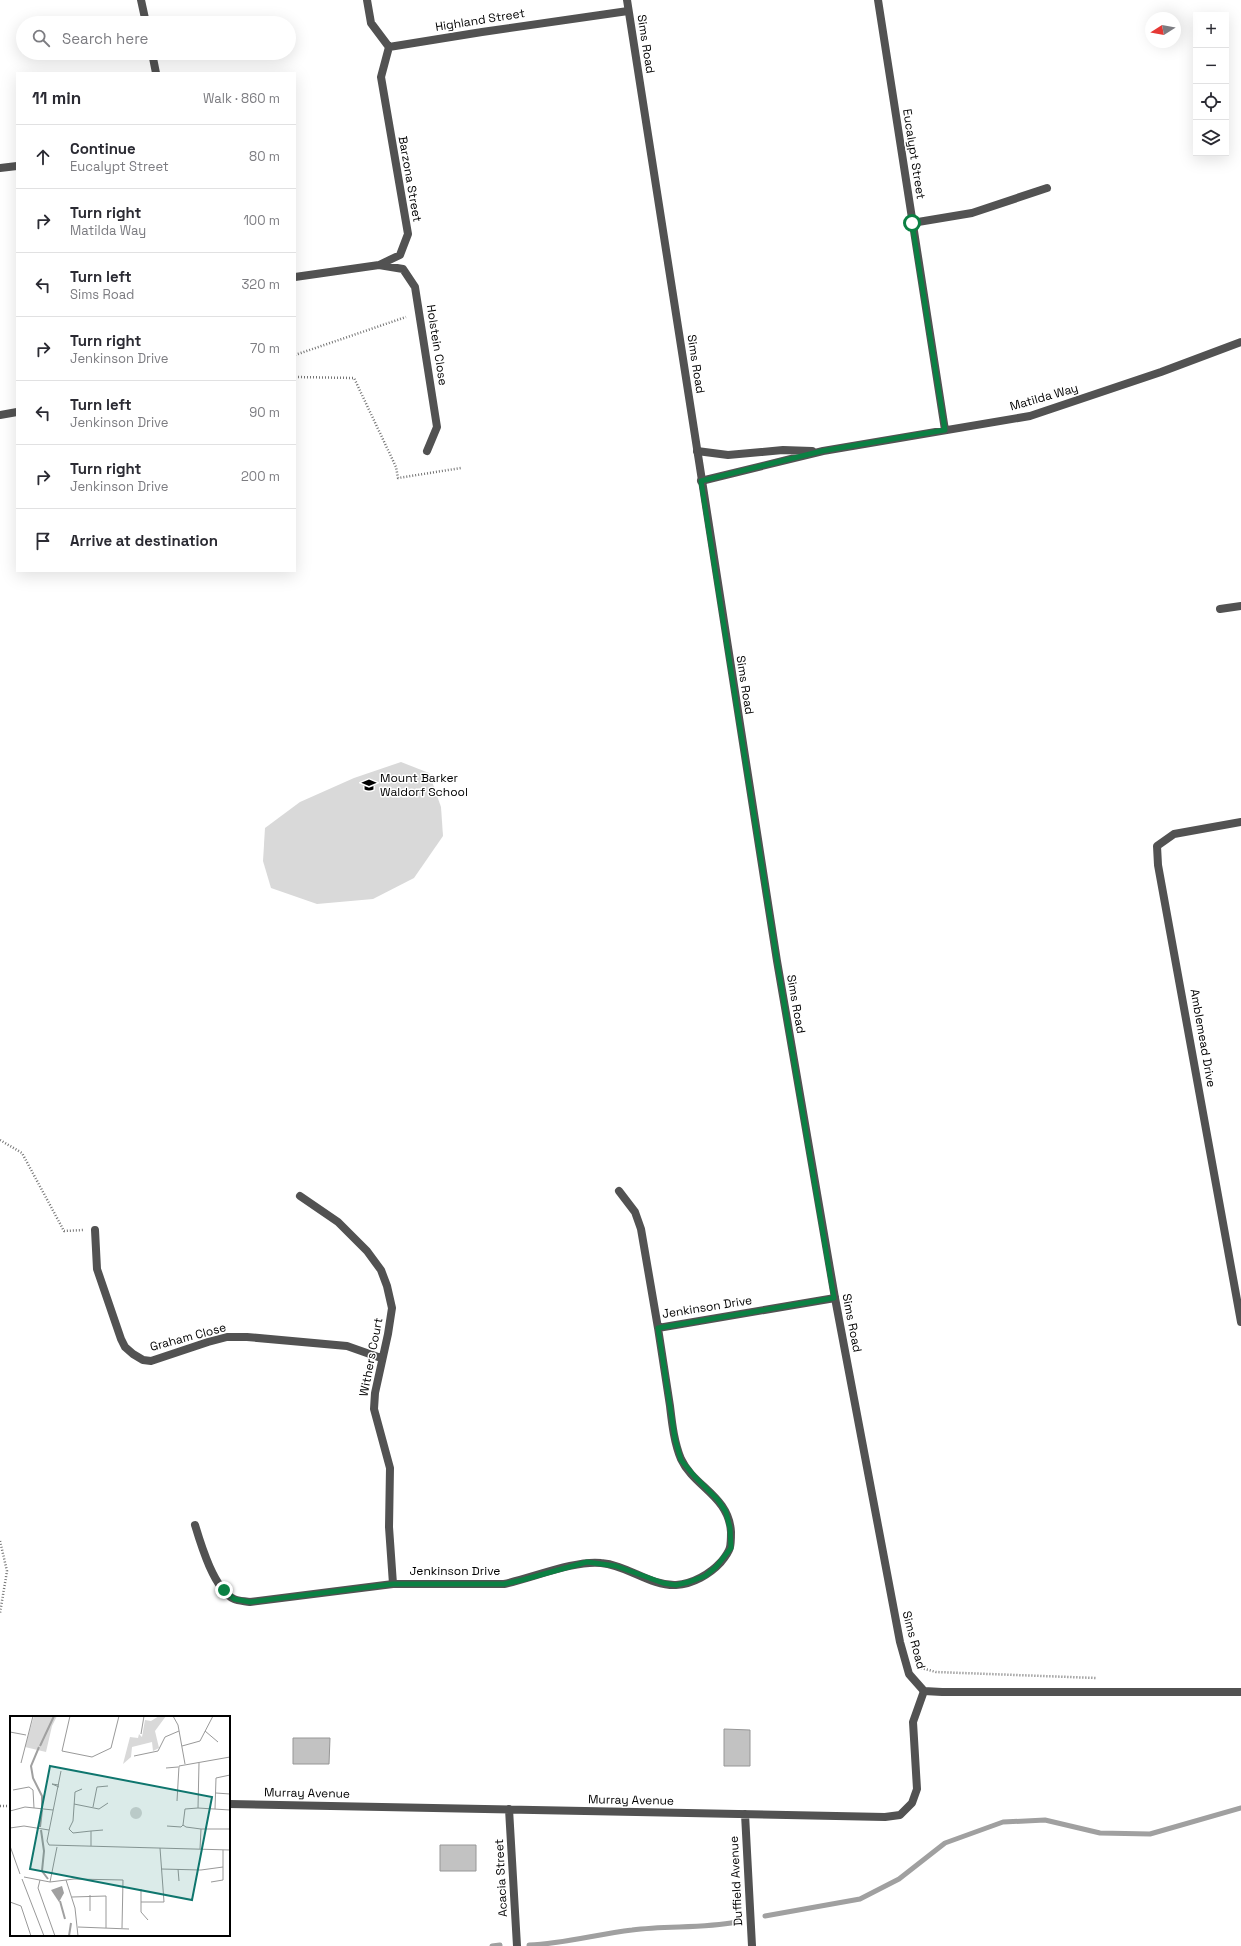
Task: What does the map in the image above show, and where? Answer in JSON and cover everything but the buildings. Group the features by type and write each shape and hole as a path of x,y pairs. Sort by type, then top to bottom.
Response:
{"street":[{"path":"141,0 144,16"},
{"path":"367,0 371,23 389,47"},
{"name":"Sims Road","path":"626,0 777,961 834,1298 900,1642 909,1674 924,1691"},
{"name":"Eucalypt Street","path":"878,0 945,430"},
{"name":"Highland Street","path":"389,47 628,11"},
{"name":"Barzona Street","path":"296,277 379,265 400,255 408,234 381,77 389,47"},
{"path":"153,60 156,72"},
{"path":"0,168 16,166"},
{"path":"912,223 972,213 1047,188"},
{"name":"Holstein Close","path":"379,265 402,269 415,287 437,427 427,451"},
{"name":"Matilda Way","path":"701,481 822,451 1030,416 1161,372 1241,342"},
{"path":"0,415 16,412"},
{"name":"Matilda Way","path":"697,451 728,455 782,450 822,451"},
{"path":"1220,609 1241,606"},
{"name":"Amblemead Drive","path":"1241,822 1174,834 1157,846 1158,865 1241,1322"},
{"path":"619,1191 635,1212 641,1229 658,1328"},
{"name":"Withers Court","path":"300,1196 338,1222 367,1250 381,1270 392,1308 374,1409 390,1468 389,1527 393,1584"},
{"name":"Graham Close","path":"96,1230 97,1268 121,1339 125,1347 143,1360 159,1359 227,1337 247,1337 347,1346 382,1358"},
{"name":"Jenkinson Drive","path":"195,1525 209,1566 224,1590 234,1599 250,1602 393,1584 504,1584 587,1562 616,1566 663,1583 676,1585 689,1582 699,1578 716,1567 731,1548 730,1528 726,1512 718,1500 695,1477 681,1460 675,1439 658,1328 834,1298"},
{"path":"924,1691 1241,1692"},
{"name":"Murray Avenue","path":"230,1804 885,1817 900,1814 912,1803 917,1789 913,1722 924,1691"},
{"name":"Acacia Street","path":"509,1809 517,1946"},
{"name":"Duffield Avenue","path":"745,1814 752,1946"}],"path":[{"path":"296,354 406,317"},
{"path":"296,377 354,378 396,467 398,478 461,468"},
{"path":"0,1140 22,1153 64,1231 96,1230"},
{"path":"0,1541 7,1571 0,1613"},
{"path":"907,1668 919,1667 936,1672 1098,1678"}],"shaded area":[{"path":"401,762 429,773 441,807 443,836 414,878 373,899 317,904 271,888 263,861 265,828 300,802 354,778"}],"waterway":[{"path":"765,1916 860,1899 899,1879 945,1843 1003,1822 1045,1820 1100,1833 1150,1834 1241,1808"},
{"path":"529,1945 555,1943 645,1929 710,1926 736,1922"},
{"path":"492,1946 500,1945"}],"place":[{"name":"Mount Barker Waldorf School","path":"369,785"}],"route":[{"path":"224,1590 234,1599 250,1602 393,1584 504,1584 587,1562 616,1566 663,1583 676,1585 705,1576 716,1567 731,1548 730,1528 726,1512 718,1500 695,1477 681,1460 675,1439 658,1328 834,1298 777,961 701,481 822,451 945,430 912,223"}]}
